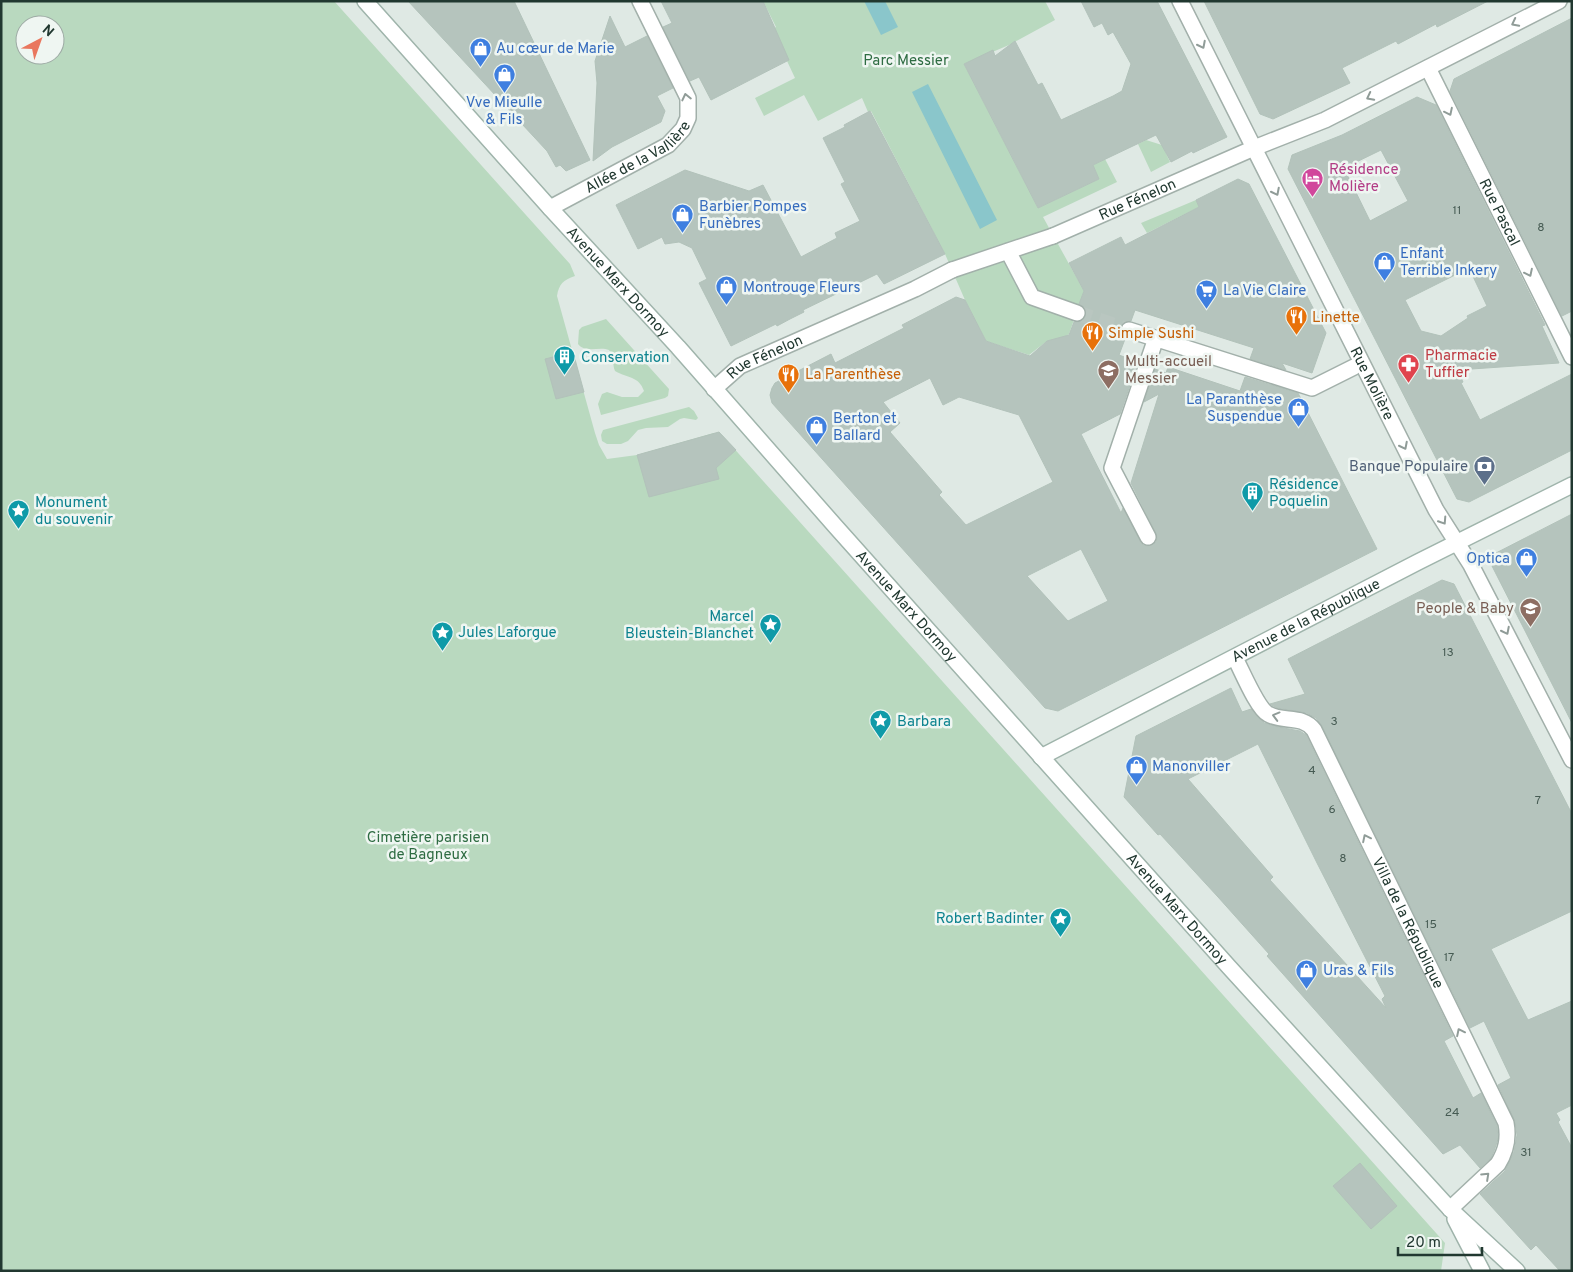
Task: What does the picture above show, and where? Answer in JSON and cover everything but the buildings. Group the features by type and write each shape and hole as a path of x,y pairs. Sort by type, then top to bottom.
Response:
{"street":[{"name":"Avenue Marx Dormoy","path":"365,1 550,208 678,346 1040,757 1450,1209 1517,1271"},
{"name":"Allée de la Vallière","path":"550,208 668,145 683,129 688,118 688,98 640,1"},
{"name":"Rue Molière","path":"1180,1 1436,510 1472,565 1572,760"},
{"name":"Rue Fénelon","path":"714,389 740,366 915,289 952,270 1053,236 1254,148 1325,120 1559,1"},
{"name":"Rue Pascal","path":"1428,68 1572,357"},
{"path":"1008,251 1032,297 1076,313"},
{"path":"1128,330 1312,388 1354,367"},
{"path":"1148,537 1112,468 1156,338"},
{"name":"Avenue de la République","path":"1040,757 1572,486"},
{"name":"Villa de la République","path":"1235,658 1261,709 1273,716 1306,722 1314,730 1506,1123 1507,1142 1503,1157 1450,1209"},
{"name":"Avenue Marx Dormoy","path":"1450,1209 1482,1271"}],"green space":[{"name":"Cimetière parisien de Bagneux","path":"1,1 334,1 570,264 575,276 562,283 557,296 595,433 607,459 637,455 714,433 722,435 1445,1243 1441,1271 1,1271"},
{"name":"Parc Messier","path":"763,1 1045,1 1055,20 1009,45 964,64 1038,208 1099,179 1093,165 1105,159 1117,182 1043,217 1084,291 1069,334 1063,338 1047,341 1029,355 986,341 965,300 945,254 871,111 868,112 862,98 818,121 804,95 764,116 755,98 795,78 772,29 776,27"},
{"path":"1146,140 1162,145 1170,162 1151,172 1138,144"},
{"path":"1196,200 1199,207 1147,233 1141,223"},
{"path":"606,319 669,389 668,396 601,415 598,404 602,394 607,392 622,397 638,397 644,391 636,380 615,371 609,350 585,349 578,344 579,330 582,327"},
{"path":"689,407 698,418 696,420 684,418 668,427 638,430 628,441 621,444 607,444 602,441 601,435 603,430"}],"water":[{"path":"864,1 885,1 898,27 881,35"},
{"path":"928,84 997,220 980,229 912,92"}],"tunnel":[{"path":"1077,313 1129,330"}],"place":[{"name":"Au cœur de Marie","path":"480,67"},
{"name":"Vve Mieulle & Fils","path":"504,93"},
{"name":"Résidence Molière","path":"1313,197"},
{"name":"Barbier Pompes Funèbres","path":"683,234"},
{"name":"Enfant Terrible Inkery","path":"1384,281"},
{"name":"Montrouge Fleurs","path":"727,306"},
{"name":"La Vie Claire","path":"1207,309"},
{"name":"Linette","path":"1296,336"},
{"name":"Simple Sushi","path":"1092,352"},
{"name":"Conservation","path":"565,376"},
{"name":"Pharmacie Tuffier","path":"1409,383"},
{"name":"Multi-accueil Messier","path":"1109,389"},
{"name":"La Parenthèse","path":"789,393"},
{"name":"La Paranthèse Suspendue","path":"1298,427"},
{"name":"Berton et Ballard","path":"817,446"},
{"name":"Banque Populaire","path":"1484,485"},
{"name":"Résidence Poquelin","path":"1253,512"},
{"name":"Monument du souvenir","path":"19,530"},
{"name":"Optica","path":"1526,577"},
{"name":"People & Baby","path":"1530,627"},
{"name":"Marcel Bleustein-Blanchet","path":"770,644"},
{"name":"Jules Laforgue","path":"442,651"},
{"name":"Barbara","path":"881,740"},
{"name":"Manonviller","path":"1136,785"},
{"name":"Robert Badinter","path":"1060,937"},
{"name":"Uras & Fils","path":"1307,989"}]}
